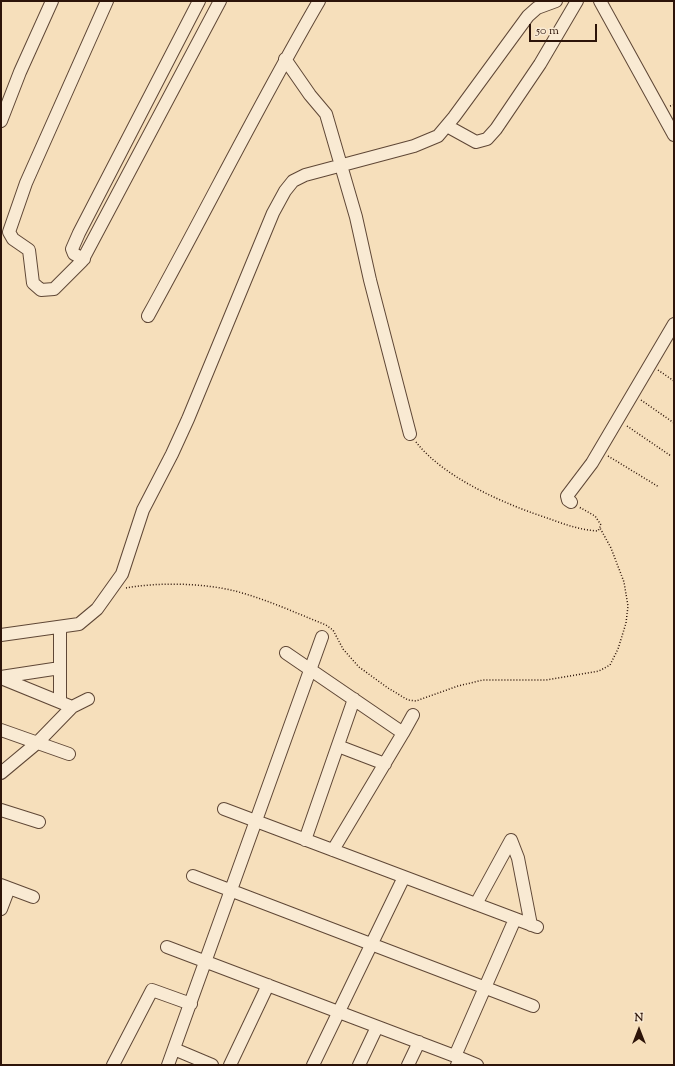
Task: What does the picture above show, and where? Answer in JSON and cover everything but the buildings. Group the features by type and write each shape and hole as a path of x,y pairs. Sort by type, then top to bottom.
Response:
{"street":[{"path":"1,122 20,72 52,1"},
{"path":"107,1 26,183 9,232 13,239 29,250 33,283 41,290 48,291 59,285 84,259 220,1"},
{"path":"84,259 73,252 76,238 198,1"},
{"path":"148,316 206,210 285,59 319,1"},
{"path":"1,635 79,624 87,618 109,592 126,565 143,510 185,426 257,248 285,190 293,181 306,175 427,142 438,136 528,16 537,8 556,1"},
{"path":"447,126 476,142 486,139 496,129 536,70 577,1"},
{"path":"600,1 674,135"},
{"path":"285,59 310,95 326,114 343,165 370,280 410,434"},
{"path":"571,502 568,500 567,496 599,451 674,326"},
{"path":"60,627 60,702"},
{"path":"168,1065 257,822 322,637"},
{"path":"286,653 403,733"},
{"path":"1,678 60,668"},
{"path":"1,678 72,707"},
{"path":"1,774 37,743 72,707 88,699"},
{"path":"305,840 354,699"},
{"path":"333,850 413,715"},
{"path":"1,730 68,754"},
{"path":"338,746 385,764"},
{"path":"224,809 534,926 518,858 511,840 476,904"},
{"path":"1,810 39,822"},
{"path":"193,876 532,1006"},
{"path":"313,1065 404,877"},
{"path":"1,909 5,886 33,897"},
{"path":"457,1060 485,988 515,919"},
{"path":"167,947 419,1042 457,1060 477,1065"},
{"path":"230,1065 268,986"},
{"path":"113,1065 152,990 191,1004"},
{"path":"358,1065 377,1027"},
{"path":"408,1065 419,1042"},
{"path":"174,1049 212,1065"}],"path":[{"path":"650,365 674,381"},
{"path":"633,395 674,423"},
{"path":"618,420 671,456"},
{"path":"410,434 423,450 486,494 519,509 580,529 598,532 600,528"},
{"path":"599,451 659,487"},
{"path":"109,592 140,585 172,585 233,590 258,598 326,625 334,630 343,649 360,667 388,688 408,700 416,701 458,686 483,680 546,680 599,671 610,665 618,649 626,623 628,606 624,582 611,548 600,528 600,522 595,516 571,502"}]}
